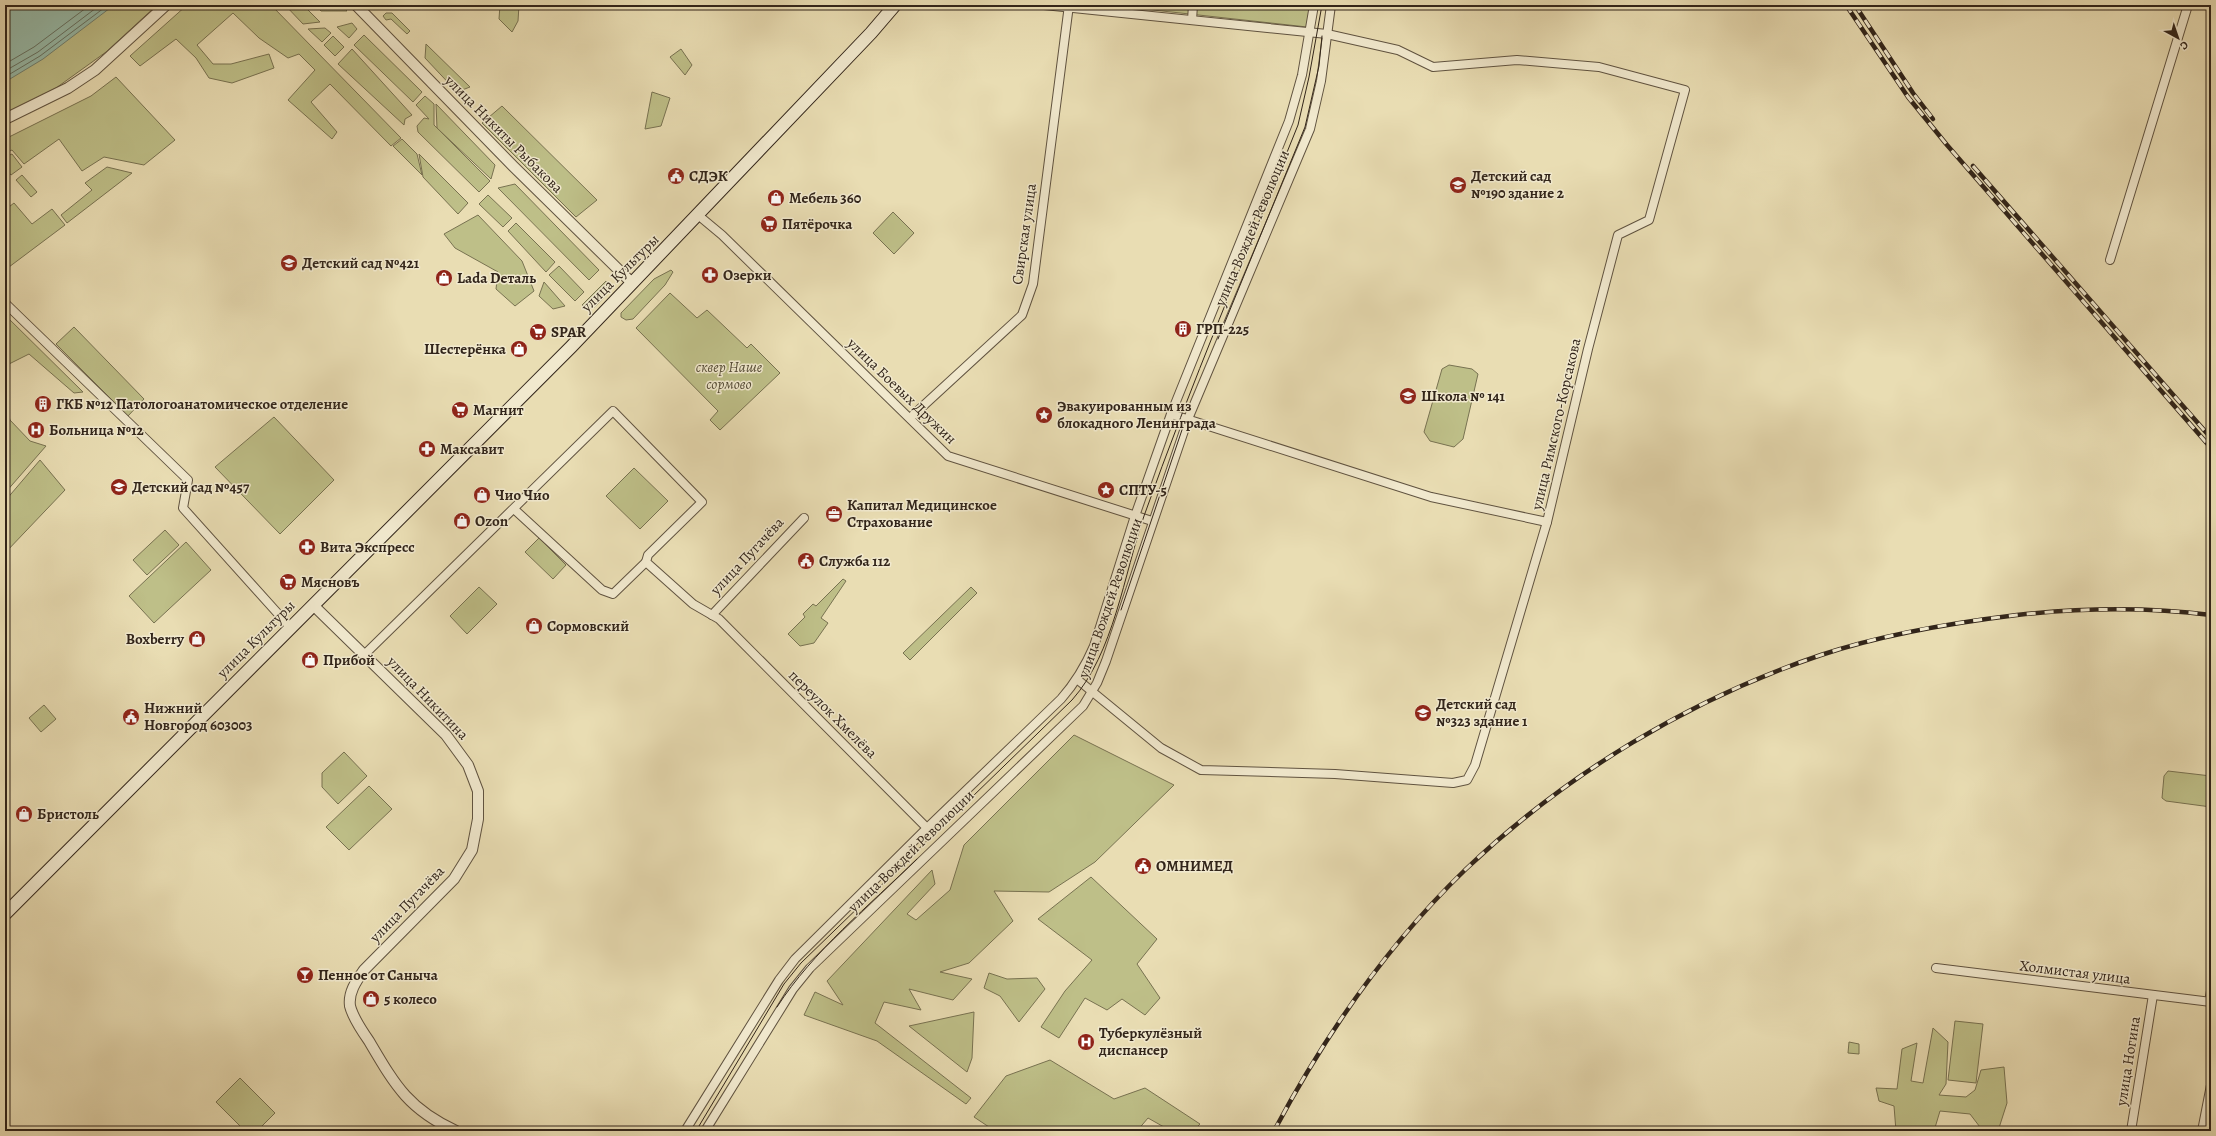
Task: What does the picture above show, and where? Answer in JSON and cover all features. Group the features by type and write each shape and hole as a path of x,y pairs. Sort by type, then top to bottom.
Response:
{"main road":[{"name":"улица Культуры","path":"5,914 632,284 871,33 895,5"}],"street":[{"path":"5,119 68,88 95,70 166,5"},
{"name":"улица Никиты Рыбакова","path":"356,5 513,166 632,284"},
{"path":"1044,5 1310,31 1327,34"},
{"path":"1192,20 1193,5"},
{"name":"улица Вождей Революции","path":"686,1131 783,975 796,959 927,828 1061,699 1078,680 1094,646 1135,516 1171,414 1289,122 1302,75 1314,5"},
{"name":"улица Вождей Революции","path":"705,1131 793,989 810,968 1083,706 1092,692 1109,654 1152,521 1188,419 1310,129 1321,81 1330,5"},
{"path":"2110,260 2188,5"},
{"name":"Свирская улица","path":"910,418 1022,315 1031,290 1069,7"},
{"name":"улица Римского-Корсакова","path":"1092,692 1161,748 1201,770 1335,774 1453,783 1467,780 1475,765 1547,522 1588,349 1618,235 1649,220 1685,90 1599,67 1517,60 1433,67 1398,50 1327,34"},
{"name":"улица Боевых Дружин","path":"698,215 722,235 893,404 910,418 948,456 1152,521"},
{"path":"5,303 188,480 183,508 290,627"},
{"path":"364,655 613,411 702,502 648,555 646,562 613,594 602,590 514,509"},
{"path":"1171,414 1431,497 1547,522"},
{"name":"улица Пугачёва","path":"716,617 804,518"},
{"name":"переулок Хмелёва","path":"646,562 693,604 716,617 927,828"},
{"name":"улица Никитина","path":"313,605 446,735 468,764"},
{"path":"1078,680 1092,692"},
{"name":"улица Пугачёва","path":"456,1131 421,1110 400,1092 365,1035 350,1006 351,995 355,983 364,970 454,878 472,850 478,819 478,791 468,764"},
{"name":"Холмистая улица","path":"1936,968 2210,1002"},
{"path":"2210,1002 2211,991"},
{"name":"улица Ногина","path":"2131,1131 2153,996"},
{"path":"2202,1131 2211,1085"}],"green space":[{"path":"5,5 157,5 106,52 56,88 5,114"},
{"path":"187,5 271,5 401,138 391,146 330,84 311,102 337,132 332,139 288,100 315,70 299,54 288,58 259,38 233,13 197,45 213,64 231,64 269,54 274,68 232,83 209,78 196,58 176,39 140,66 130,56"},
{"path":"285,5 303,5 320,22 303,24"},
{"path":"315,5 341,5 347,11 321,11"},
{"path":"500,5 519,5 518,21 512,32 499,19"},
{"path":"1108,5 1310,5 1307,27"},
{"path":"386,13 392,13 410,31 407,34 391,19 386,20 383,16"},
{"path":"352,23 357,29 349,38 337,27"},
{"path":"325,28 331,33 322,42 308,29"},
{"path":"364,35 422,92 413,102 354,45"},
{"path":"333,36 344,47 335,56 324,45"},
{"path":"426,44 470,87 457,92 425,58"},
{"path":"352,49 412,115 405,119 404,125 338,64"},
{"path":"681,49 692,65 685,75 670,57"},
{"path":"116,77 175,140 144,165 104,157 82,171 59,139 24,164 12,150 5,153 5,139 91,96"},
{"path":"652,92 670,98 661,126 645,129"},
{"path":"425,96 434,104 434,125 490,181 479,192 418,132 417,126 424,118 429,119 416,105"},
{"path":"436,104 495,165 491,179 437,128"},
{"path":"502,106 597,200 576,217 482,123"},
{"path":"402,139 417,154 422,175 393,146"},
{"path":"12,154 22,167 11,175 5,168 5,157"},
{"path":"419,154 468,203 458,214 423,177"},
{"path":"107,167 132,173 67,223 61,215 92,190 85,183"},
{"path":"22,175 37,192 31,197 16,180"},
{"path":"515,184 599,270 589,280 498,188"},
{"path":"488,195 512,218 503,227 479,204"},
{"path":"14,203 32,224 52,209 65,225 5,270 5,210"},
{"path":"893,212 914,233 894,254 873,233"},
{"path":"478,215 522,261 534,291 515,306 496,289 498,272 455,248 444,234"},
{"path":"516,223 555,262 546,272 508,231"},
{"path":"559,266 584,292 575,301 549,275"},
{"path":"671,270 673,272 665,285 633,319 626,320 621,317 621,313 654,279"},
{"path":"606,281 607,294 596,306 588,310 582,305"},
{"path":"544,282 565,306 553,309 539,296"},
{"name":"сквер Наше сормово","path":"670,293 697,318 707,310 747,348 751,344 780,373 720,430 710,420 718,411 636,328"},
{"path":"5,315 83,392 74,393 29,354 5,366"},
{"path":"74,327 144,399 128,416 56,344"},
{"path":"1449,365 1472,369 1478,374 1463,439 1454,447 1430,441 1424,432 1442,369"},
{"path":"5,402 10,420 30,441 46,446 5,493"},
{"path":"274,417 334,480 280,534 215,467"},
{"path":"40,460 65,490 5,553 5,501"},
{"path":"634,468 668,501 640,529 606,496"},
{"path":"165,530 179,545 147,575 133,560"},
{"path":"539,538 566,565 553,579 525,552"},
{"path":"186,542 211,570 154,623 129,596"},
{"path":"843,579 846,581 821,618 828,623 814,643 800,646 788,634 805,617 803,614 813,604 816,606"},
{"path":"479,587 497,604 467,634 450,616"},
{"path":"971,587 977,593 910,660 903,653"},
{"path":"44,705 56,719 41,732 29,718"},
{"path":"1074,735 1174,785 1095,862 1049,892 994,891 1013,921 969,963 940,972 972,979 953,1000 909,989 921,1010 884,1002 875,1023 971,1098 966,1104 877,1041 804,1015 815,992 843,1005 827,981 932,870 935,884 907,914 916,920 950,890 964,845"},
{"path":"344,752 367,776 338,804 322,787 322,773"},
{"path":"2168,771 2211,776 2211,807 2166,801 2162,798 2164,776"},
{"path":"369,786 392,809 349,850 326,827"},
{"path":"1091,877 1157,939 1137,964 1160,998 1145,1015 1122,999 1107,1010 1085,998 1059,1038 1041,1027 1065,991 1092,960 1038,919"},
{"path":"989,973 1007,979 1037,978 1045,989 1019,1022 1000,996 984,988"},
{"path":"974,1012 972,1058 967,1072 909,1026"},
{"path":"1955,1021 1983,1024 1976,1083 1948,1080"},
{"path":"1933,1028 1948,1042 1946,1084 1939,1095 1966,1097 1975,1090 1981,1070 2004,1067 2007,1103 1998,1131 1983,1131 1970,1114 1940,1111 1934,1131 1896,1131 1894,1106 1879,1101 1876,1088 1897,1089 1902,1049 1917,1043 1911,1081 1923,1083"},
{"path":"1849,1042 1859,1044 1859,1054 1848,1053"},
{"path":"1050,1060 1114,1099 1145,1088 1200,1124 1193,1131 1171,1131 1148,1118 1137,1131 995,1131 974,1117 1006,1076"},
{"path":"240,1078 275,1113 257,1131 245,1131 216,1102"}],"water":[{"path":"5,5 114,5 43,59 5,82"}],"tram line":[{"path":"696,1131 784,984 801,963 1072,700 1086,681 1098,660 1116,612 1144,516 1162,467 1219,320 1298,125 1309,77 1322,5"},
{"path":"1218,339 1305,127 1319,66 1322,36"},
{"path":"1121,610 1185,421"},
{"path":"777,1007 791,986 807,967 843,929 917,859"}],"railway":[{"path":"1846,5 1908,97 1947,145 2211,448"},
{"path":"1855,5 1913,93 1933,119"},
{"path":"1973,166 2211,438"},
{"path":"1274,1131 1314,1060 1336,1026 1384,960 1437,898 1466,869 1505,834 1545,802 1588,771 1677,717 1772,673 1821,655 1869,641 1918,630 1992,618 2065,611 2114,609 2187,612 2211,615"}],"place":[{"name":"СДЭК","path":"676,176"},
{"name":"Детский сад №190 здание 2","path":"1458,185"},
{"name":"Мебель 360","path":"776,198"},
{"name":"Пятёрочка","path":"769,224"},
{"name":"Детский сад №421","path":"289,263"},
{"name":"Озерки","path":"710,275"},
{"name":"Lada Dеталь","path":"444,278"},
{"name":"ГРП-225","path":"1183,329"},
{"name":"SPAR","path":"538,332"},
{"name":"Шестерёнка","path":"519,349"},
{"name":"Школа № 141","path":"1408,396"},
{"name":"ГКБ №12 Патологоанатомическое отделение","path":"43,404"},
{"name":"Магнит","path":"460,410"},
{"name":"Эвакуированным из блокадного Ленинграда","path":"1044,415"},
{"name":"Больница №12","path":"36,430"},
{"name":"Максавит","path":"427,449"},
{"name":"Детский сад №457","path":"119,487"},
{"name":"СПТУ-5","path":"1106,490"},
{"name":"Чио Чио","path":"482,495"},
{"name":"Капитал Медицинское Страхование","path":"834,514"},
{"name":"Ozon","path":"462,521"},
{"name":"Вита Экспресс","path":"307,547"},
{"name":"Служба 112","path":"806,561"},
{"name":"Мясновъ","path":"288,582"},
{"name":"Сормовский","path":"534,626"},
{"name":"Boxberry","path":"197,639"},
{"name":"Прибой","path":"310,660"},
{"name":"Детский сад №323 здание 1","path":"1423,713"},
{"name":"Нижний Новгород 603003","path":"131,717"},
{"name":"Бристоль","path":"24,814"},
{"name":"ОМНИМЕД","path":"1143,866"},
{"name":"Пенное от Саныча","path":"305,975"},
{"name":"5 колесо","path":"371,999"},
{"name":"Туберкулёзный диспансер","path":"1086,1042"}]}
